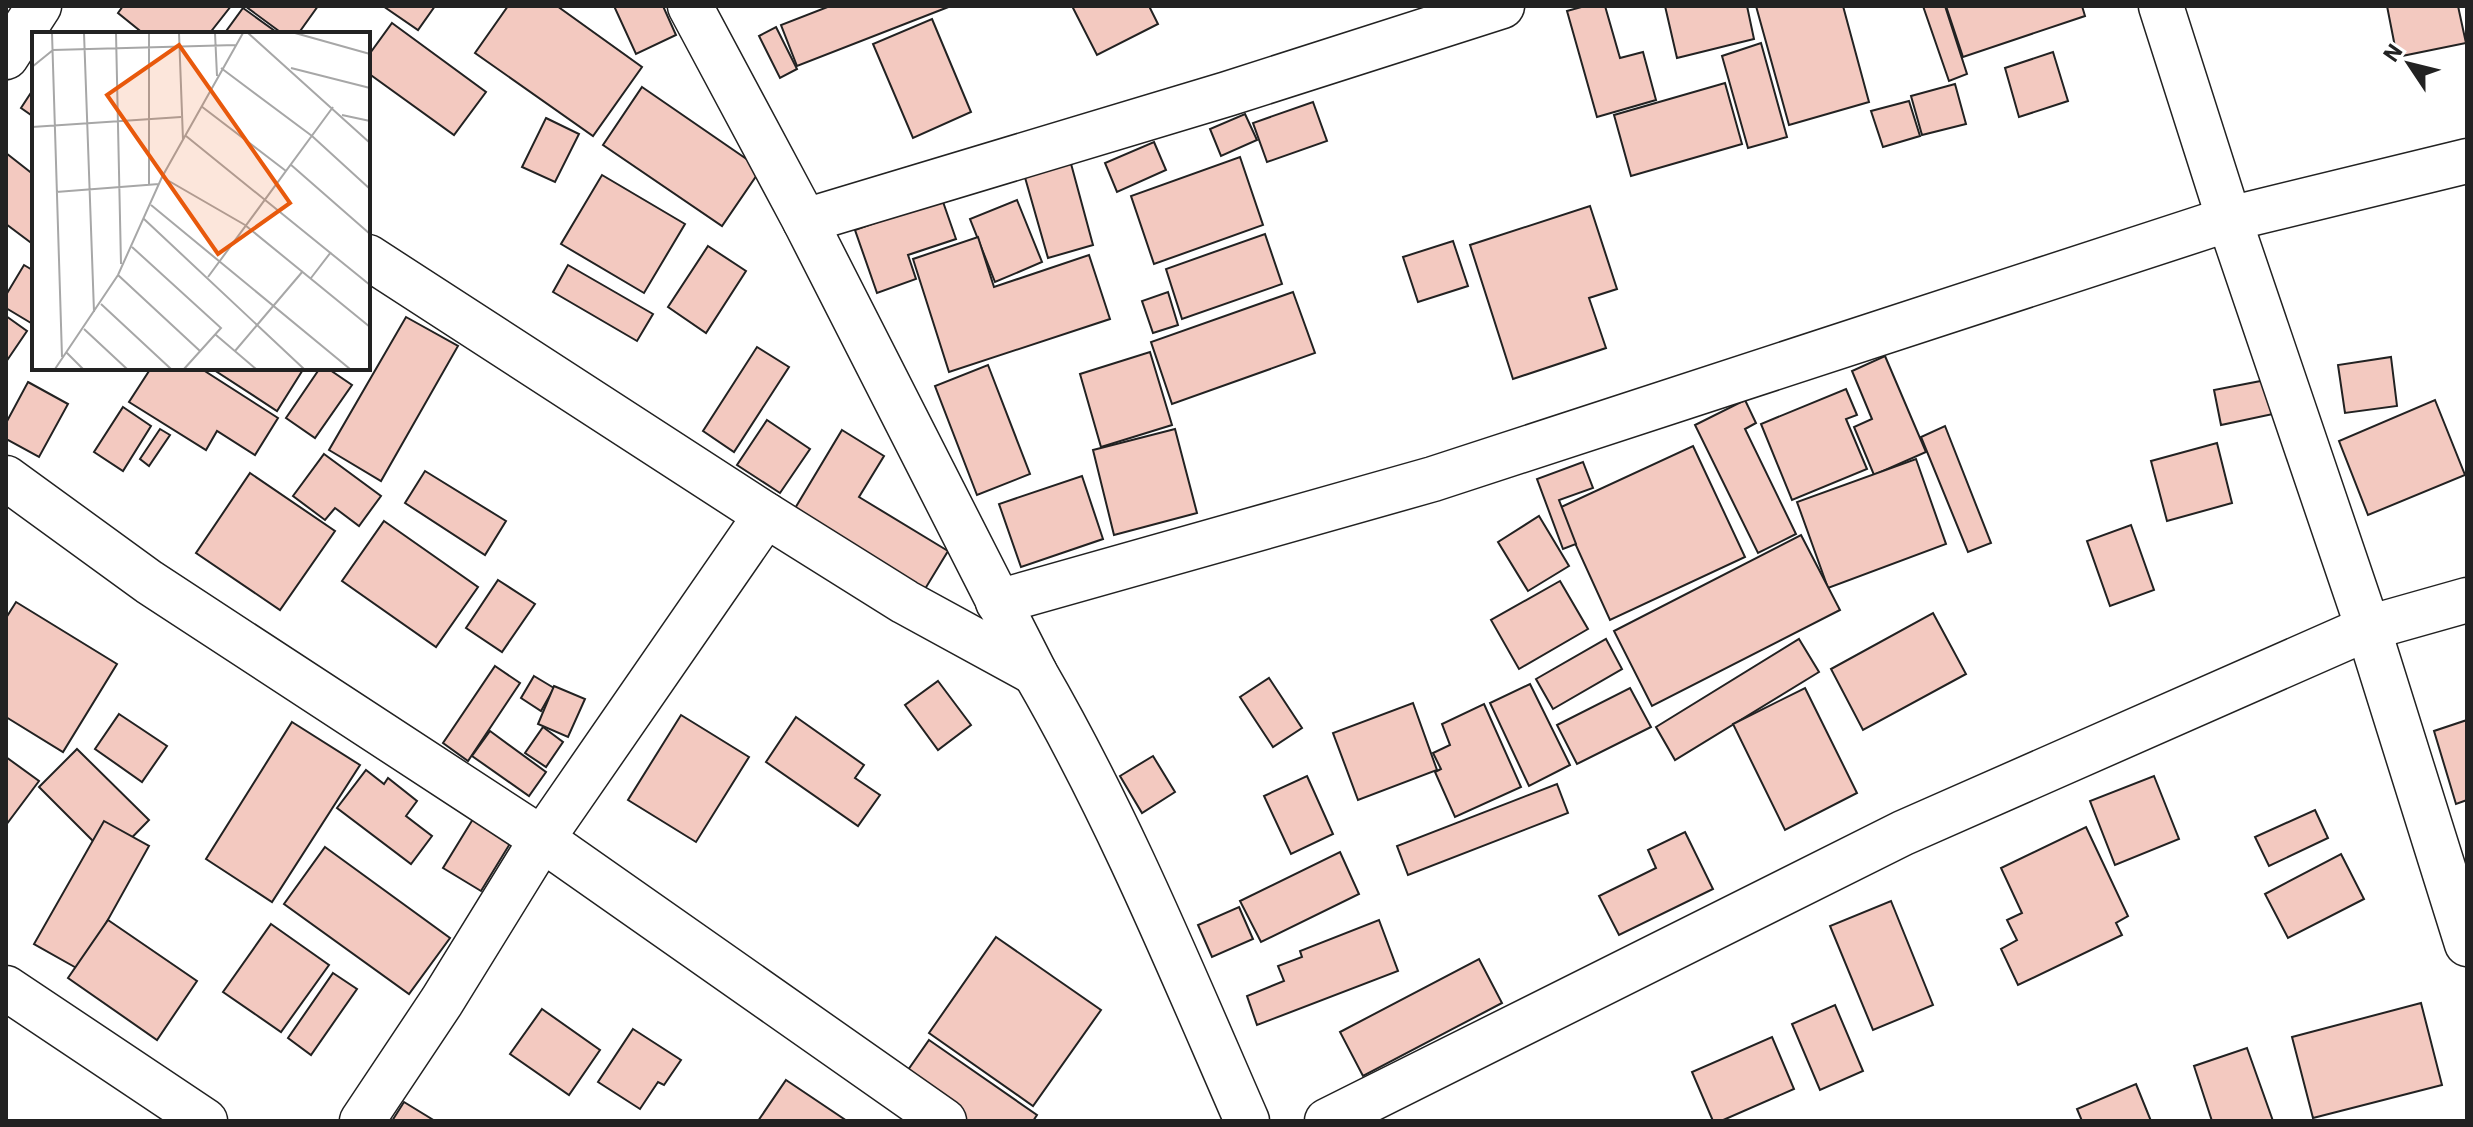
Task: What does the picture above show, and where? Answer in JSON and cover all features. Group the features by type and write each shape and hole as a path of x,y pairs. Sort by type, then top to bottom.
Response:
{"street":[{"path":"690,6 805,221 998,602 1064,724 1155,913 1247,1121"},
{"path":"805,221 1227,94 1502,6"},
{"path":"2161,6 2229,219 2368,628 2467,944"},
{"path":"998,602 1433,479 2229,219 2467,161"},
{"path":"370,258 905,602 1035,673"},
{"path":"6,478 149,582 542,839 944,1121"},
{"path":"362,1121 442,1001 542,839 766,515"},
{"path":"1327,1121 1903,833 2368,628 2467,600"},
{"path":"6,988 205,1121"}],"building":[{"path":"123,6 231,6 211,32 142,32 118,13"},
{"path":"245,6 318,6 299,32 280,32"},
{"path":"383,6 435,6 418,30"},
{"path":"508,6 557,6 642,67 593,136 475,53"},
{"path":"614,6 663,6 676,35 636,54"},
{"path":"830,6 951,6 797,66 781,25"},
{"path":"1072,6 1149,6 1158,24 1097,55"},
{"path":"1585,6 1605,6 1620,58 1643,52 1656,100 1597,117 1567,11"},
{"path":"1665,6 1747,6 1754,39 1677,58"},
{"path":"1756,6 1843,6 1869,102 1789,125"},
{"path":"1923,6 1945,6 1967,74 1949,81"},
{"path":"1946,6 2082,6 2085,16 1963,57"},
{"path":"2387,6 2458,6 2466,43 2397,57"},
{"path":"243,8 276,32 225,32"},
{"path":"932,19 971,112 913,138 873,44"},
{"path":"392,23 486,92 454,135 370,74 370,53"},
{"path":"776,27 797,69 780,78 759,36"},
{"path":"1761,43 1787,137 1748,148 1722,56"},
{"path":"2053,52 2068,101 2019,117 2005,68"},
{"path":"1725,83 1742,144 1631,176 1614,115"},
{"path":"1955,84 1966,124 1922,135 1911,96"},
{"path":"642,87 761,169 722,226 603,145"},
{"path":"32,91 32,116 21,108"},
{"path":"1909,101 1920,136 1883,147 1871,111"},
{"path":"1313,102 1327,141 1267,162 1253,123"},
{"path":"1245,114 1257,140 1221,156 1210,129"},
{"path":"546,118 579,134 555,182 522,167"},
{"path":"1154,142 1166,170 1117,192 1105,163"},
{"path":"6,153 32,173 32,244 6,224"},
{"path":"1240,157 1263,225 1154,264 1131,196"},
{"path":"1070,160 1093,245 1048,258 1024,174"},
{"path":"602,175 685,224 644,293 561,244"},
{"path":"942,199 956,239 908,255 916,279 877,293 855,230"},
{"path":"1017,200 1042,262 995,282 970,219"},
{"path":"1590,206 1617,289 1589,298 1606,348 1513,379 1470,245"},
{"path":"1265,234 1282,284 1182,319 1166,269"},
{"path":"978,237 994,287 1089,255 1110,319 949,372 913,259"},
{"path":"1453,241 1468,286 1418,302 1403,257"},
{"path":"708,246 746,271 706,333 668,307"},
{"path":"24,265 32,270 31,323 6,308 6,295"},
{"path":"568,265 653,314 637,341 553,292"},
{"path":"1168,292 1178,325 1153,333 1142,301"},
{"path":"1293,292 1315,353 1172,404 1151,342"},
{"path":"6,316 27,331 8,359 6,357"},
{"path":"406,317 458,346 381,481 329,450"},
{"path":"757,347 789,367 734,452 703,431"},
{"path":"1150,352 1172,425 1101,447 1080,374"},
{"path":"1885,356 1926,452 1874,475 1854,427 1872,419 1852,371"},
{"path":"2391,357 2397,406 2345,413 2338,365"},
{"path":"988,365 1030,474 977,495 935,386"},
{"path":"150,370 203,370 278,418 255,455 217,431 206,450 129,402"},
{"path":"214,370 303,370 277,411"},
{"path":"319,370 330,370 352,385 315,438 286,418"},
{"path":"2266,380 2273,414 2221,425 2214,390"},
{"path":"28,382 68,404 39,457 6,439 6,423"},
{"path":"1846,389 1857,415 1846,419 1867,469 1792,500 1761,424"},
{"path":"1745,400 1756,423 1745,429 1796,534 1758,553 1695,425"},
{"path":"2435,400 2465,475 2368,515 2339,441"},
{"path":"123,407 151,426 123,471 94,452"},
{"path":"767,420 810,449 780,493 737,465"},
{"path":"1945,426 1991,543 1968,552 1921,437"},
{"path":"160,429 170,435 149,466 140,459"},
{"path":"1175,429 1197,513 1114,535 1093,450"},
{"path":"842,430 884,456 859,497 948,551 925,589 794,510"},
{"path":"2217,443 2232,503 2167,521 2151,461"},
{"path":"1693,446 1745,557 1610,620 1559,508"},
{"path":"324,454 381,496 359,526 335,508 325,520 293,496"},
{"path":"1916,459 1946,544 1828,588 1797,502"},
{"path":"1583,462 1593,488 1559,500 1576,544 1563,549 1537,479"},
{"path":"425,471 506,521 485,555 405,503"},
{"path":"250,473 335,531 280,610 196,553"},
{"path":"1082,476 1103,539 1021,567 999,504"},
{"path":"1539,516 1569,566 1528,591 1498,542"},
{"path":"384,521 478,587 436,647 342,581"},
{"path":"2131,525 2154,590 2110,606 2087,541"},
{"path":"1801,535 1840,610 1652,706 1614,631"},
{"path":"498,580 535,604 502,652 466,628"},
{"path":"1560,581 1588,629 1519,669 1491,620"},
{"path":"16,602 117,664 63,752 6,717 6,618"},
{"path":"1933,613 1966,674 1863,730 1831,669"},
{"path":"1606,639 1622,669 1553,709 1536,679"},
{"path":"1799,639 1819,672 1675,760 1656,727"},
{"path":"495,666 520,683 468,761 443,743"},
{"path":"534,676 554,688 541,711 521,698"},
{"path":"1269,678 1302,728 1273,747 1240,697"},
{"path":"938,681 971,725 938,750 905,705"},
{"path":"1530,684 1570,765 1529,786 1490,703"},
{"path":"554,686 585,699 568,737 538,724"},
{"path":"1630,688 1651,727 1577,764 1557,725"},
{"path":"1805,688 1857,793 1785,830 1733,724"},
{"path":"1413,703 1437,770 1358,800 1333,733"},
{"path":"1484,704 1521,787 1455,817 1435,772 1441,769 1433,753 1450,745 1442,724"},
{"path":"119,714 167,746 142,782 95,749"},
{"path":"681,715 749,757 696,842 628,800"},
{"path":"796,717 864,765 855,778 880,795 858,826 766,762"},
{"path":"2467,720 2467,800 2456,804 2434,731"},
{"path":"292,722 360,765 272,902 206,859"},
{"path":"543,727 563,742 546,767 525,753"},
{"path":"490,731 546,772 529,796 472,756"},
{"path":"77,749 149,820 111,859 39,787"},
{"path":"1153,756 1175,792 1142,813 1120,776"},
{"path":"6,757 39,781 6,825"},
{"path":"366,770 384,784 388,778 417,801 406,816 432,836 411,864 337,808"},
{"path":"1307,776 1333,834 1291,854 1264,796"},
{"path":"2154,776 2179,839 2115,865 2090,801"},
{"path":"1557,784 1568,813 1408,875 1397,846"},
{"path":"2315,810 2328,838 2269,866 2255,837"},
{"path":"473,819 511,842 481,891 443,868"},
{"path":"104,821 149,846 80,970 34,944"},
{"path":"2086,827 2128,916 2116,923 2122,935 2018,985 2001,949 2017,940 2007,920 2022,913 2001,868"},
{"path":"1685,832 1713,889 1619,935 1599,896 1656,868 1648,850"},
{"path":"325,847 450,938 409,994 284,904"},
{"path":"1340,852 1359,894 1261,942 1240,901"},
{"path":"2341,854 2364,899 2288,938 2265,894"},
{"path":"1891,901 1933,1005 1873,1030 1830,926"},
{"path":"1239,907 1253,939 1212,957 1198,925"},
{"path":"108,920 197,981 157,1040 68,978"},
{"path":"1379,920 1398,971 1257,1025 1247,996 1284,981 1278,966 1302,957 1300,951"},
{"path":"271,924 329,965 281,1032 223,992"},
{"path":"996,937 1101,1010 1033,1106 929,1033"},
{"path":"1479,959 1502,1003 1363,1076 1340,1032"},
{"path":"333,973 357,989 311,1055 288,1038"},
{"path":"2421,1003 2442,1085 2313,1118 2292,1037"},
{"path":"1835,1005 1863,1071 1820,1090 1792,1024"},
{"path":"542,1009 600,1050 569,1095 510,1054"},
{"path":"633,1029 681,1060 664,1085 658,1082 640,1109 598,1082"},
{"path":"1772,1037 1794,1089 1721,1121 1713,1121 1692,1072"},
{"path":"929,1040 1037,1115 1033,1121 960,1121 901,1080"},
{"path":"2247,1048 2273,1121 2212,1121 2194,1066"},
{"path":"786,1080 847,1121 758,1121"},
{"path":"2136,1084 2151,1121 2082,1121 2077,1109"},
{"path":"404,1102 435,1121 392,1121"}]}
